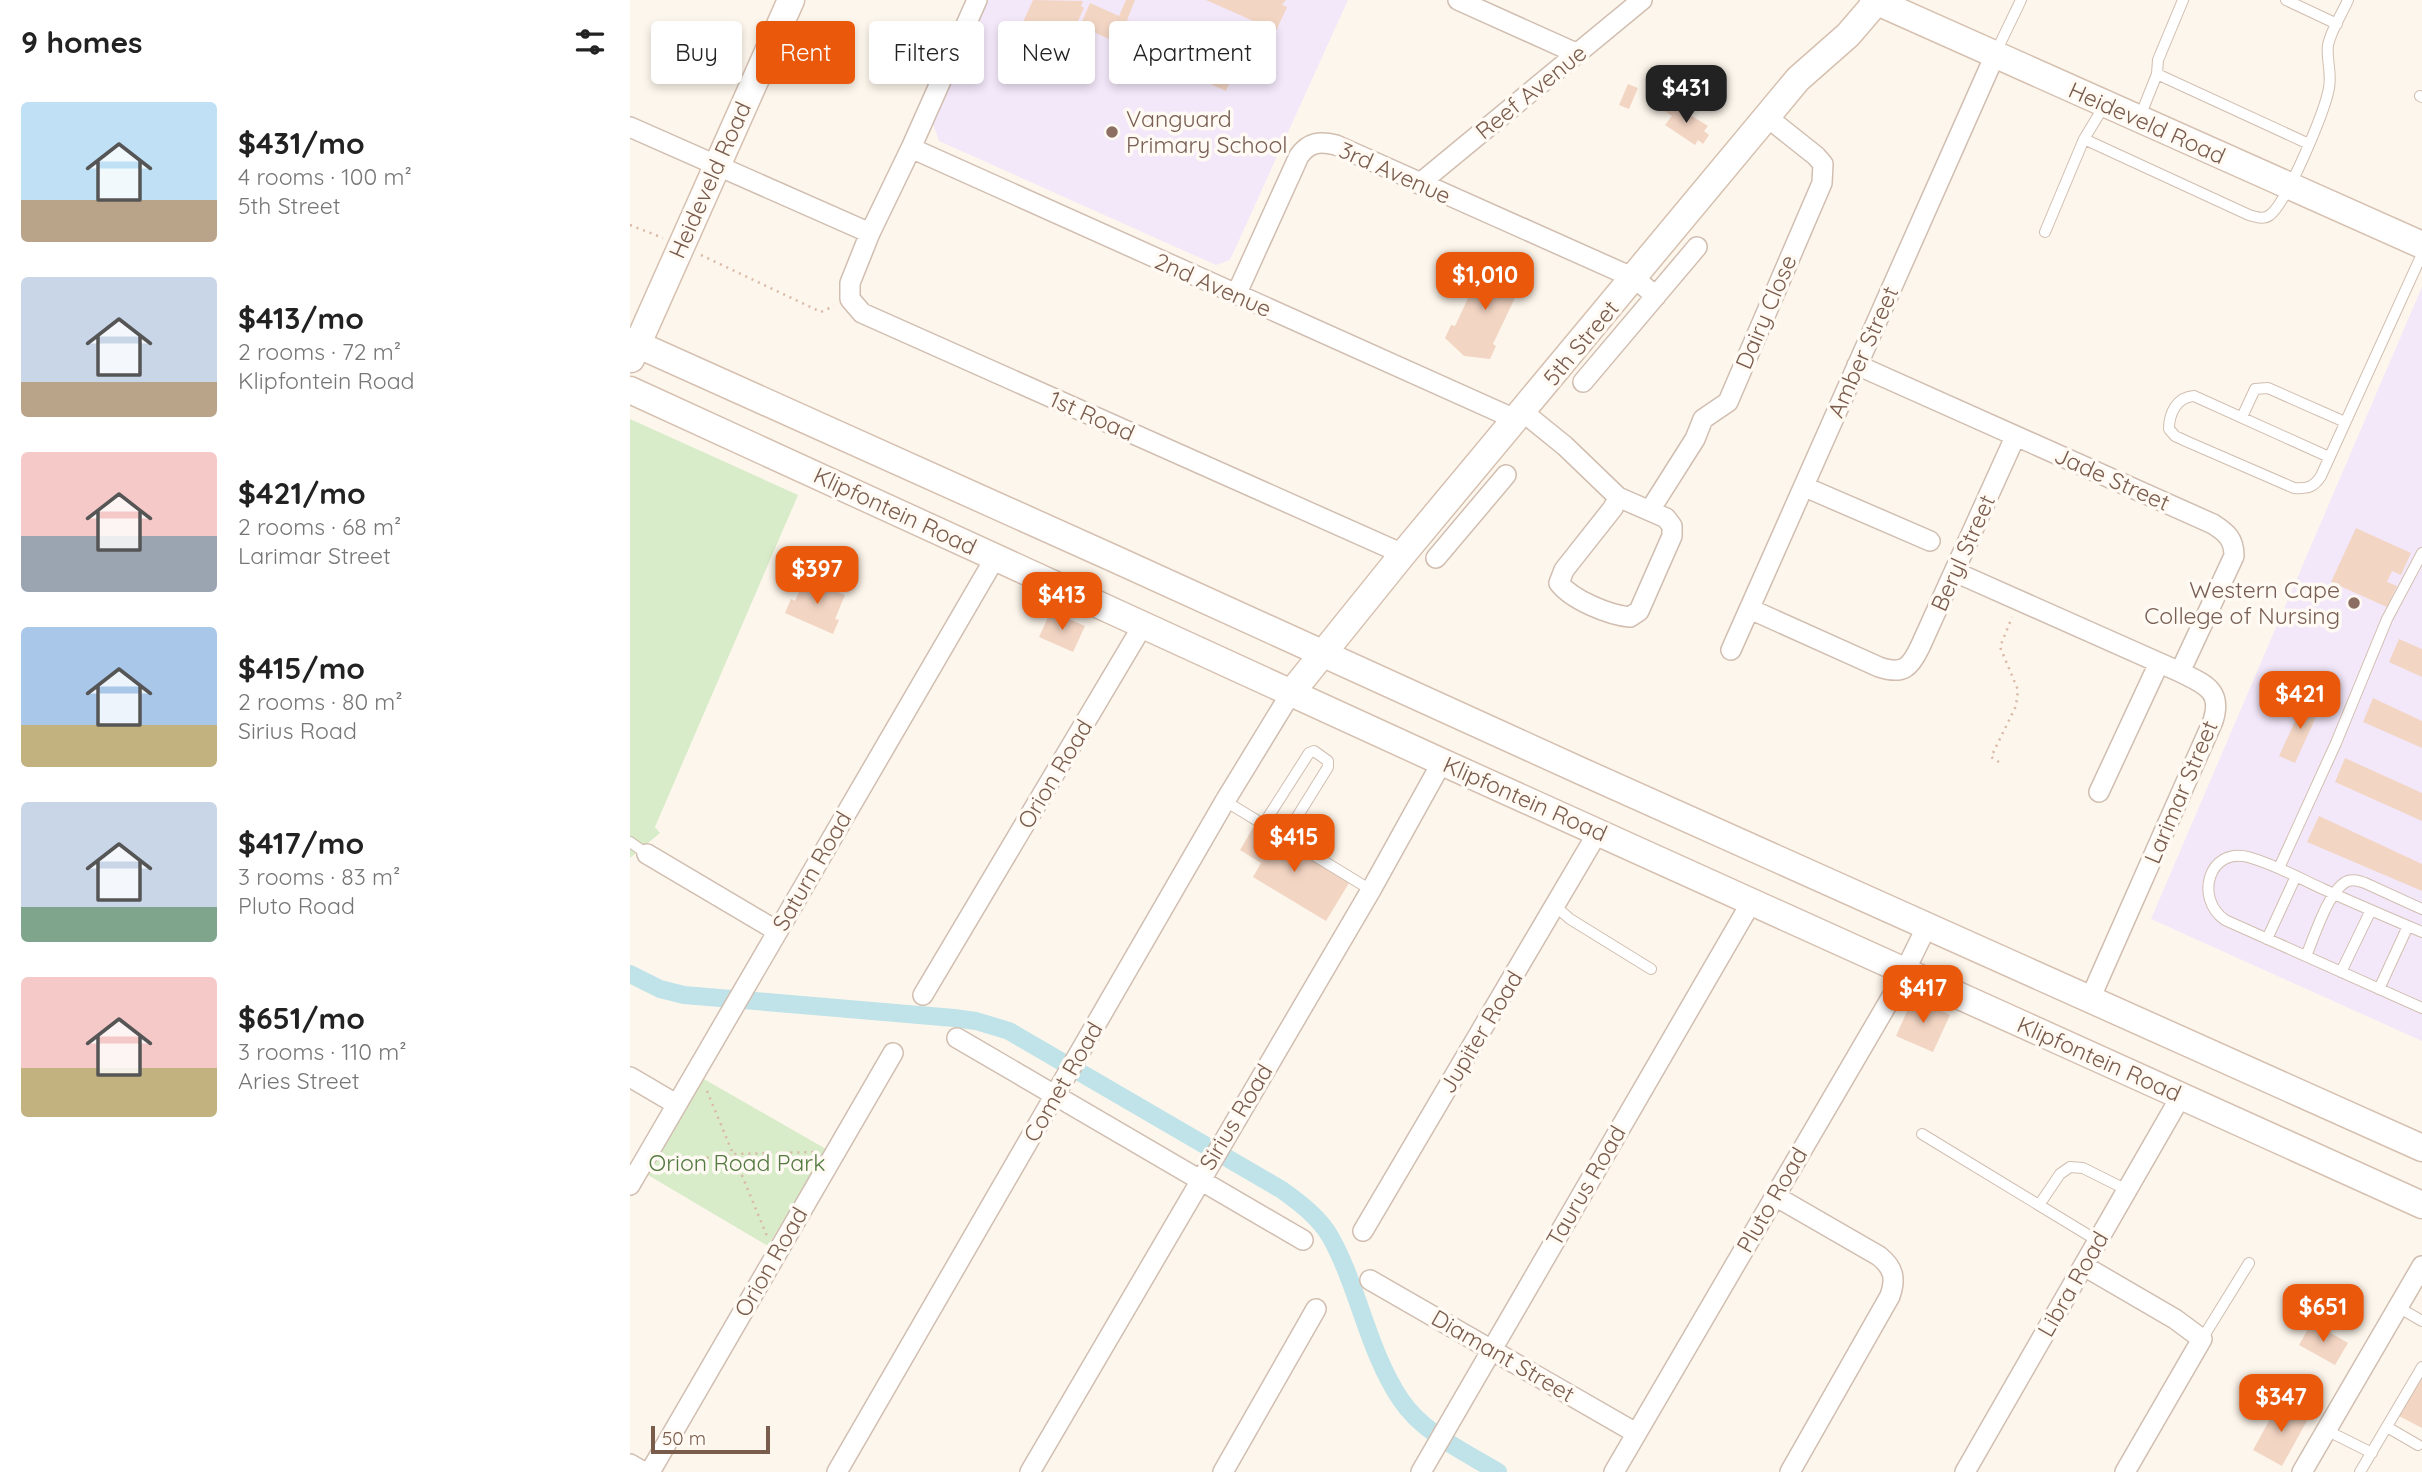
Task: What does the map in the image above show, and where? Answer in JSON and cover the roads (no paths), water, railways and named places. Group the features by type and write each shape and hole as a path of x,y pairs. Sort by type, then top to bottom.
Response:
{"main road":[{"name":"Heideveld Road","path":"632,349 791,0"},
{"name":"Heideveld Road","path":"1876,1 2422,245"},
{"name":"5th Street","path":"1292,693 1403,554 1798,79 1848,35 1876,1"},
{"name":"Klipfontein Road","path":"632,349 1115,558 1323,655 2422,1148"},
{"name":"Klipfontein Road","path":"630,390 2422,1205"}],"street":[{"path":"630,127 870,233 977,0"},
{"path":"1458,0 1578,54"},
{"name":"Reef Avenue","path":"1419,184 1642,0"},
{"name":"Amber Street","path":"1731,649 1995,55"},
{"name":"Dairy Close","path":"1650,510 1695,439 1703,419 1728,402 1822,183 1823,164 1767,117"},
{"name":"3rd Avenue","path":"1236,295 1294,165 1305,148 1314,143 1336,145 1634,278 1656,296"},
{"name":"2nd Avenue","path":"911,148 1236,295 1520,416 1573,453 1618,497"},
{"name":"1st Road","path":"870,233 850,283 850,299 862,313 1403,554"},
{"path":"1583,382 1697,247"},
{"name":"Jade Street","path":"1857,365 2213,524 2230,537 2234,545 2234,556 2180,672"},
{"name":"Beryl Street","path":"1750,609 1880,667 1900,670 1908,667 1955,572 2015,437"},
{"path":"1436,558 1506,475"},
{"path":"1805,487 1930,541"},
{"path":"1456,491 1477,510"},
{"path":"1618,497 1666,518 1672,526 1672,536 1639,611 1630,617 1620,616 1567,594 1559,583 1564,570 1613,508 1618,497"},
{"name":"Saturn Road","path":"630,1185 995,558"},
{"name":"Larimar Street","path":"1955,572 2180,672 2206,686 2213,692 2217,702 2216,712 2090,999"},
{"name":"Orion Road","path":"923,995 1143,625"},
{"path":"2099,792 2159,663"},
{"name":"Comet Road","path":"836,1472 1225,801 1292,693"},
{"name":"Sirius Road","path":"1030,1472 1371,890 1443,762"},
{"name":"Jupiter Road","path":"1363,1231 1598,832"},
{"path":"648,854 778,931"},
{"name":"Taurus Road","path":"1421,1472 1752,901"},
{"name":"Pluto Road","path":"1614,1472 1906,971 1927,926"},
{"path":"957,1038 1055,1095 1204,1172 1304,1240"},
{"name":"Orion Road","path":"650,1472 893,1053"},
{"path":"630,1077 676,1104"},
{"name":"Libra Road","path":"1965,1472 2181,1096"},
{"path":"1775,1196 1879,1256 1889,1265 1894,1280 1890,1296 1790,1472"},
{"path":"2084,1266 2175,1319 2202,1339 2125,1472"},
{"path":"2302,1472 2422,1266"},
{"name":"Diamant Street","path":"1370,1280 1636,1433"},
{"path":"1223,1472 1316,1309"},
{"path":"630,1464 644,1472"}],"lane":[{"path":"1995,55 2021,0"},
{"path":"2139,119 2157,75 2158,60 2183,0"},
{"path":"2286,0 2337,24"},
{"path":"2084,139 2249,215 2259,218 2272,213 2309,144 2329,90 2328,44 2348,0"},
{"path":"2157,75 2309,144"},
{"path":"2045,232 2084,139 2105,104"},
{"path":"2329,457 2194,396 2186,396 2177,402 2169,421 2169,429 2175,436 2188,442 2294,488 2306,489 2316,485 2329,457 2422,254"},
{"path":"2242,417 2255,389 2268,388 2345,422"},
{"path":"2279,868 2336,743 2387,619 2422,553"},
{"path":"1263,825 1308,753 1314,751 1326,758 1328,767 1284,838"},
{"path":"1225,801 1371,890"},
{"path":"630,842 648,854"},
{"path":"2421,1004 2379,989 2218,915 2207,893 2208,880 2215,867 2238,856 2279,868 2422,932"},
{"path":"2267,939 2296,876"},
{"path":"2306,956 2334,894 2348,881 2356,880 2422,909"},
{"path":"1555,906 1651,970"},
{"path":"2341,972 2371,910"},
{"path":"2379,989 2408,926"},
{"path":"1922,1134 2098,1241"},
{"path":"2039,1205 2060,1174 2070,1167 2083,1168 2127,1190"},
{"path":"2202,1339 2249,1264"},
{"path":"2398,1307 2422,1321"},
{"path":"2360,1472 2422,1367"},
{"path":"2387,1427 2418,1445"},
{"path":"2326,1430 2371,1453"}],"waterway":[{"path":"630,974 660,989 684,995 954,1018 976,1021 1009,1031 1282,1190 1309,1211 1331,1238 1341,1258 1380,1361 1401,1400 1410,1412 1433,1432 1498,1472"}],"place":[{"name":"Vanguard Primary School","path":"1112,132"},
{"name":"Western Cape College of Nursing","path":"2354,603"}],"park label":[{"name":"Orion Road Park","path":"737,1163"}]}
